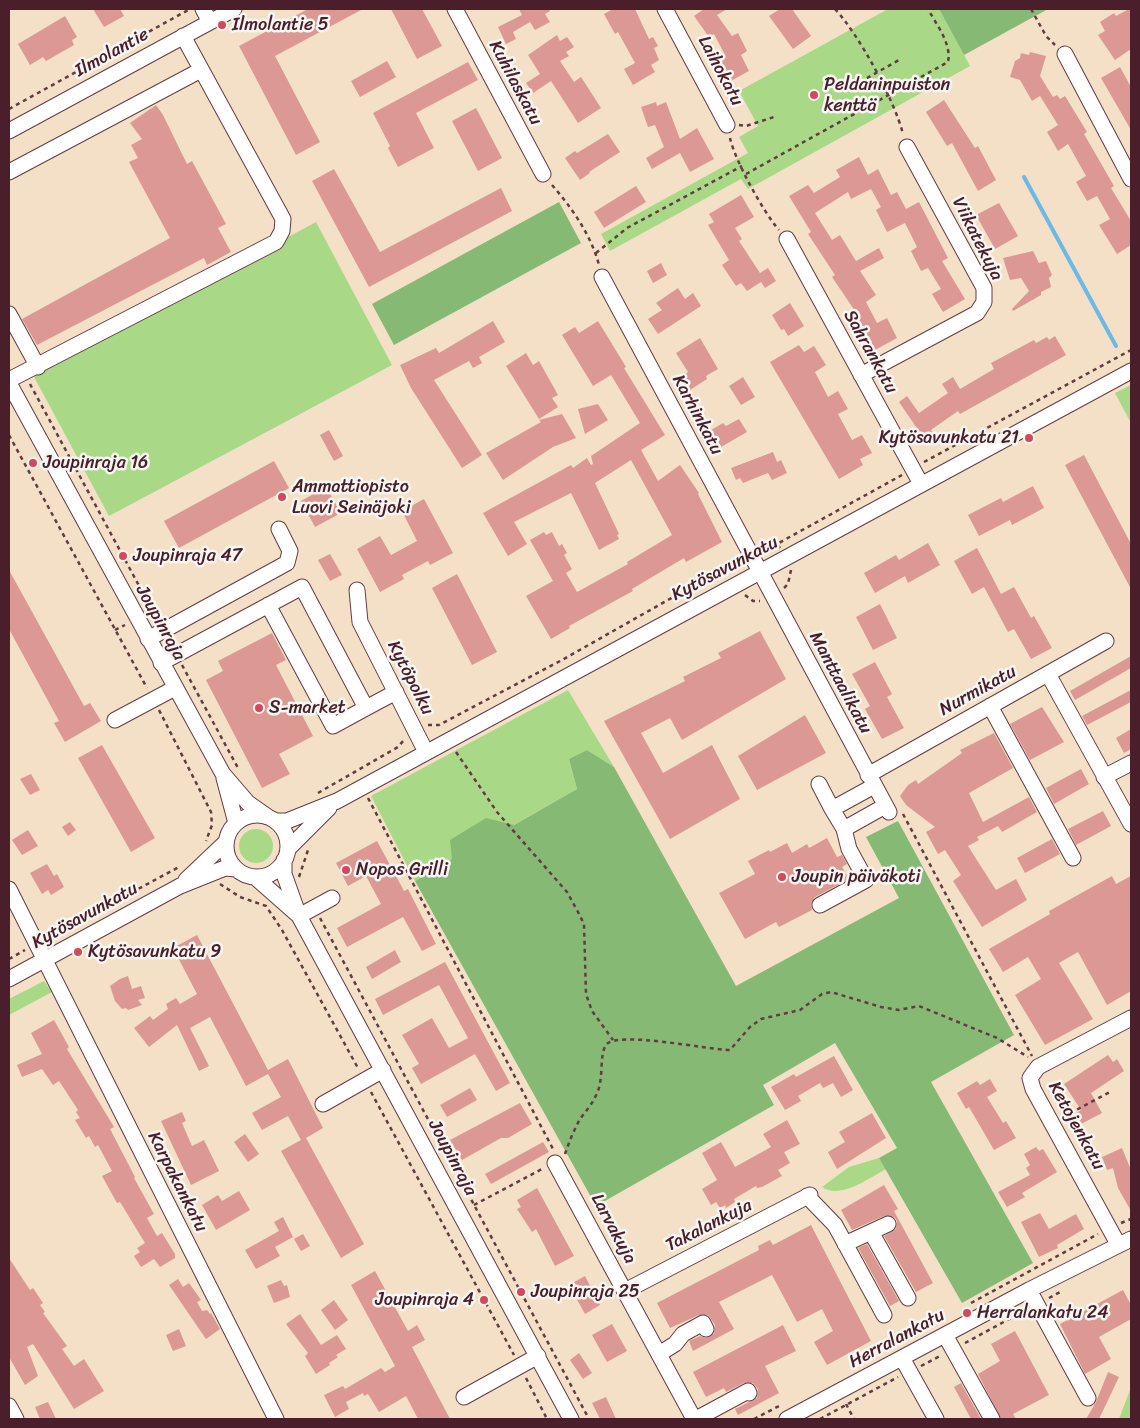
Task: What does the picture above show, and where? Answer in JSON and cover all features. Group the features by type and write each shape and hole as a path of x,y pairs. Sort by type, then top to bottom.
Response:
{"street":[{"name":"Ilmolantie","path":"9,131 182,36 206,15 234,9"},
{"name":"Kuhilaskatu","path":"455,9 543,174"},
{"name":"Laihokatu","path":"665,9 728,124"},
{"path":"9,382 276,242 282,231 283,219 182,36"},
{"path":"1064,54 1131,179"},
{"path":"9,172 201,70"},
{"name":"Viikatekuja","path":"861,375 977,313 984,302 984,288 907,147"},
{"name":"Sahrankatu","path":"787,239 921,484"},
{"name":"Karhinkatu","path":"602,276 759,572"},
{"path":"9,314 38,367"},
{"name":"Kytösavunkatu","path":"272,819 287,821 337,800 362,787 785,557 1131,372"},
{"name":"Joupinraja","path":"9,382 223,774 248,803 272,819"},
{"path":"148,639 288,563 290,551 279,529"},
{"name":"Manttaalikatu","path":"759,572 871,780 892,810"},
{"path":"161,663 302,587 366,708"},
{"name":"Kytöpolku","path":"357,590 360,622 426,752"},
{"path":"268,605 333,726 396,692"},
{"name":"Nurmikatu","path":"832,809 871,780 990,706 1106,641"},
{"path":"1048,674 1131,824"},
{"path":"116,720 175,688"},
{"path":"990,706 1073,858"},
{"path":"1104,777 1131,763"},
{"name":"Joupinraja","path":"223,774 236,823"},
{"path":"818,784 844,829 849,849 866,880 820,905"},
{"name":"Kytösavunkatu","path":"286,854 337,800"},
{"path":"844,829 892,810"},
{"path":"209,867 236,869 255,877 272,872 286,854 285,834 272,819 251,815 236,823 226,842 230,861 236,869"},
{"name":"Kytösavunkatu","path":"9,979 180,886 209,867 226,842"},
{"name":"Joupinraja","path":"286,854 284,874 299,916 571,1419"},
{"name":"Joupinraja","path":"255,877 299,916"},
{"name":"Karpakankatu","path":"9,889 276,1419"},
{"path":"299,916 332,898"},
{"name":"Ketojenkatu","path":"1124,1242 1109,1228 1053,1122 1033,1089 1030,1078 1038,1067 1131,1018"},
{"path":"323,1104 383,1070"},
{"name":"Larvakuja","path":"559,1160 625,1291 695,1419"},
{"name":"Takalankuja","path":"625,1291 808,1195 834,1224 845,1244"},
{"path":"884,1315 845,1244 888,1224"},
{"path":"871,1232 908,1298"},
{"name":"Herralankatu","path":"787,1419 839,1391 905,1365 946,1335 1124,1242"},
{"path":"1029,1290 1088,1398"},
{"path":"659,1354 676,1344 683,1334 703,1323 706,1329"},
{"path":"946,1335 992,1419"},
{"path":"464,1397 538,1356"},
{"path":"905,1365 936,1419"},
{"path":"695,1419 748,1391 749,1393"},
{"path":"9,1406 16,1419"}],"path":[{"path":"9,109 191,9"},
{"path":"835,9 847,22 897,112 907,147"},
{"path":"746,174 948,62 950,55 948,45 928,9"},
{"path":"1031,9 1046,36 1064,54"},
{"path":"853,86 899,60"},
{"path":"777,116 746,126 728,124 732,144 746,174 772,222 787,239"},
{"path":"596,253 627,228 742,166"},
{"path":"543,174 573,210 596,253 602,276"},
{"path":"317,793 398,746 404,742 407,734 415,729 423,725 439,725 562,660 728,566 748,550 765,542 777,544 1131,350"},
{"path":"9,435 153,699 211,812 212,825 199,852 219,884 252,902 266,906 282,930 520,1366 547,1419"},
{"path":"777,544 790,566 791,575 788,584 782,590"},
{"path":"439,725 497,812 567,892 578,912 584,924 586,994 592,1011 612,1040"},
{"path":"355,771 559,1160"},
{"path":"474,1205 559,1160 597,1094 603,1075 603,1051 607,1043 612,1040 652,1040 709,1050 730,1050 750,1027 761,1019 800,1010 822,994 831,992 881,1007 899,1010 919,1006 997,1038 1019,1053 1033,1059 892,810"},
{"path":"9,959 180,866"},
{"path":"298,878 303,885"},
{"path":"315,908 589,1419"},
{"path":"1053,1122 1110,1092"},
{"path":"964,1308 1109,1228 1131,1219"},
{"path":"820,1419 846,1405 905,1365 954,1349 1070,1286"},
{"path":"839,1391 854,1419"},
{"path":"754,1419 789,1401"}],"green space":[{"path":"888,9 939,9 970,66 748,189 741,179 610,251 601,234 748,153 739,137 758,126 739,91"},
{"path":"939,9 1048,9 964,55"},
{"path":"559,202 581,243 394,345 372,304"},
{"path":"316,222 392,365 109,516 33,375"},
{"path":"1131,385 1131,423 1115,393"},
{"path":"568,690 614,767 587,750 569,759 577,789 415,881 371,796"},
{"path":"587,750 614,767 736,986 899,898 866,837 898,821 1014,1035 931,1082 1033,1263 962,1303 879,1158 897,1148 835,1043 763,1085 774,1105 596,1206 415,881 452,859 450,840 486,818 514,825 577,789 569,759"},
{"path":"256,829 263,830 268,834 272,839 272,853 268,858 263,862 256,863 249,862 244,858 240,853 239,846 240,839 244,834 249,830"},
{"path":"44,981 52,992 9,1015 9,999"},
{"path":"879,1158 886,1169 863,1182 837,1191 822,1187 849,1167"},
{"path":"1131,1387 1131,1419 1119,1419 1130,1390"}],"building":[{"path":"93,9 120,9 124,16 104,27"},
{"path":"308,9 363,9 275,56 320,142 296,155 239,46"},
{"path":"391,9 422,9 442,46 417,59"},
{"path":"519,9 549,9 550,11 545,14 550,22 535,30 530,22 513,32 516,39 506,44 498,27 522,15"},
{"path":"613,9 635,9 649,39 653,37 658,46 654,48 659,60 651,65 655,72 633,85 624,69 635,63 618,32 615,34 604,14"},
{"path":"704,9 727,9 717,15 732,36 738,33 747,51 741,55 749,71 727,83 714,59 724,53 714,34 709,37 694,16"},
{"path":"780,9 792,9 811,36 793,49 769,16"},
{"path":"1131,9 1131,49 1115,60 1098,35 1105,31 1100,22 1114,13 1116,16"},
{"path":"65,16 77,37 72,40 74,45 46,61 43,57 30,65 18,44"},
{"path":"557,35 560,41 567,37 574,47 566,52 569,56 560,61 574,82 581,77 601,108 578,123 551,81 533,93 526,83 540,74 528,55"},
{"path":"1030,52 1046,56 1040,76 1053,97 1057,95 1060,99 1065,96 1087,132 1084,134 1114,186 1111,188 1131,221 1131,245 1117,254 1099,225 1110,219 1097,196 1087,201 1076,182 1086,176 1068,144 1058,151 1047,132 1058,125 1040,96 1032,101 1020,80 1010,77 1015,61 1020,58 1021,53 1029,55"},
{"path":"387,61 396,77 360,97 351,81"},
{"path":"468,62 478,80 416,113 434,148 398,167 388,148 390,146 373,113"},
{"path":"1120,67 1131,87 1131,130 1101,78"},
{"path":"944,100 975,148 978,146 996,180 978,191 952,143 947,146 926,112"},
{"path":"656,102 657,106 666,102 680,139 697,128 714,159 690,172 680,153 652,169 646,158 664,147 655,125 648,127 641,107"},
{"path":"156,105 163,115 187,164 192,161 226,224 218,228 231,252 207,265 204,258 37,345 22,319 170,238 129,162 138,158 131,145 142,139 130,123"},
{"path":"476,108 502,158 478,171 452,121"},
{"path":"608,134 620,152 580,180 565,158"},
{"path":"859,157 868,175 878,169 891,195 897,192 906,209 919,202 948,258 942,261 965,299 943,312 932,294 941,289 928,268 921,271 911,251 917,247 905,223 887,232 876,210 881,207 871,189 851,199 848,192 815,213 832,240 840,235 856,261 879,248 884,258 860,271 876,295 866,302 877,323 887,318 897,338 875,350 853,308 832,277 835,275 808,234 811,232 789,196 808,185 814,193 840,177 836,170"},
{"path":"334,169 380,252 501,188 512,211 369,287 312,181"},
{"path":"636,186 646,202 604,228 594,212"},
{"path":"741,195 754,217 735,228 742,239 739,241 760,273 768,268 776,281 765,288 761,282 747,291 741,283 736,286 722,265 729,260 708,225 714,222 709,214"},
{"path":"999,203 1018,236 995,249 976,215"},
{"path":"1033,251 1039,263 1046,261 1052,275 1049,278 1051,287 1013,311 1012,309 1029,291 1021,278 1010,280 1003,258"},
{"path":"661,263 667,275 653,283 647,271"},
{"path":"678,288 685,299 693,293 701,306 658,334 648,319 662,310 656,303"},
{"path":"790,303 804,326 788,336 784,329 781,330 772,315"},
{"path":"493,321 505,342 479,357 482,363 473,368 469,361 434,380 482,455 462,468 411,388 400,365 436,348 439,353"},
{"path":"598,321 665,435 641,450 658,481 680,465 699,493 722,542 686,562 684,558 632,589 633,591 569,626 570,628 551,639 526,596 553,581 530,540 544,532 546,535 552,532 559,546 562,544 567,553 564,555 572,569 566,573 577,592 628,564 627,562 672,535 631,460 595,483 619,534 617,535 619,539 599,550 571,493 514,522 527,544 508,556 483,513 571,465 573,468 587,458 591,465 593,464 591,456 640,423 611,375 593,386 562,335 575,327 579,333"},
{"path":"1055,336 1066,355 960,414 958,411 931,430 935,437 927,443 899,402 907,396 919,413 948,393 942,384 953,377 960,389 994,369 991,363 1034,340 1036,343 1047,337 1049,340"},
{"path":"700,338 718,369 706,376 707,379 690,390 682,376 688,372 676,353"},
{"path":"799,345 804,352 814,346 826,365 815,372 828,397 838,391 848,409 838,414 852,440 862,435 872,453 860,459 863,465 839,479 770,362"},
{"path":"526,353 533,365 539,361 558,395 552,398 558,407 539,419 506,366"},
{"path":"743,377 755,397 741,405 729,386"},
{"path":"598,404 608,420 585,434 578,409"},
{"path":"562,414 576,438 553,447 503,480 486,453 541,422 539,420"},
{"path":"739,419 747,432 721,447 711,430 723,423 726,426"},
{"path":"329,430 343,456 334,461 320,435"},
{"path":"773,452 777,462 781,460 787,473 772,480 768,473 743,483 740,478 736,480 731,468"},
{"path":"1084,455 1131,544 1131,589 1065,465"},
{"path":"274,461 289,488 179,548 164,521"},
{"path":"1033,486 1044,508 1012,525 1010,520 979,536 968,515 1001,498 1003,502"},
{"path":"326,487 341,513 315,527 301,501"},
{"path":"424,499 453,553 430,565 428,561 402,575 404,579 380,592 357,549 380,536 391,555 417,541 402,511"},
{"path":"928,543 940,565 908,583 905,576 875,593 864,573 896,555 899,560"},
{"path":"977,548 1001,594 1014,587 1031,618 1034,616 1052,648 1031,659 1014,629 1008,632 984,587 972,594 954,561"},
{"path":"330,554 342,575 330,581 318,560"},
{"path":"9,570 84,706 90,703 101,721 65,742 54,723 59,721 9,629"},
{"path":"457,574 497,652 472,665 432,588"},
{"path":"880,604 897,638 873,650 856,617"},
{"path":"760,631 786,679 682,740 670,718 641,733 663,773 712,745 740,799 670,839 604,721 685,681 683,677 721,658 718,653"},
{"name":"S-market","path":"272,633 286,660 276,665 313,736 279,754 290,774 262,788 206,680 223,671 218,661"},
{"path":"1131,656 1131,668 1075,700 1070,691"},
{"path":"875,662 892,694 887,697 904,728 882,739 865,709 870,706 852,674"},
{"path":"1131,690 1131,702 1087,725 1082,716"},
{"path":"1042,707 1064,742 1030,760 1010,724"},
{"path":"805,715 826,753 757,790 738,756"},
{"path":"1131,729 1131,749 1124,753 1116,738"},
{"path":"994,733 1013,768 969,793 983,822 1029,797 1037,812 1002,832 998,826 977,837 979,840 968,846 996,890 1016,879 1027,900 982,927 953,881 961,875 945,850 938,854 926,832 935,827 906,805 900,796 908,785 916,780 918,784 962,753 960,750"},
{"path":"102,745 155,838 131,852 78,758"},
{"path":"1081,769 1089,784 1054,804 1046,788"},
{"path":"31,774 40,790 30,795 20,779"},
{"path":"1103,811 1111,826 1076,845 1068,829"},
{"path":"70,822 76,830 68,836 62,827"},
{"path":"28,830 38,846 22,855 12,840"},
{"path":"827,838 837,857 842,855 847,864 842,867 849,879 815,897 811,904 812,910 779,927 776,922 745,939 719,893 755,874 748,861 769,850 770,852 787,843 792,853 807,844 809,848"},
{"path":"1052,839 1060,854 1025,873 1017,858"},
{"path":"377,841 404,891 408,889 436,944 422,951 403,917 347,947 337,928 381,904 366,876 348,886 336,863"},
{"path":"47,864 54,876 57,874 64,887 51,895 48,890 42,894 30,873"},
{"path":"1112,876 1116,884 1131,876 1131,991 1107,1005 1078,952 1059,963 1093,1019 1045,1045 1015,995 1041,979 1028,957 1003,972 989,949 1050,914 1049,911"},
{"path":"197,935 268,1070 288,1059 323,1128 306,1138 364,1244 341,1258 281,1151 301,1140 288,1116 262,1130 252,1113 281,1097 268,1074 246,1086 210,1017 190,1028 209,1066 199,1071 177,1025 149,1047 134,1028 150,1016 153,1020 168,1009 166,1004 176,998 180,1004 197,994 173,948"},
{"path":"395,950 401,962 372,979 366,967"},
{"path":"445,962 510,1083 496,1091 475,1054 421,1084 412,1068 419,1064 402,1035 432,1018 449,1048 468,1038 439,985 383,1015 375,999"},
{"path":"128,976 132,989 141,986 145,998 138,1000 142,1005 128,1010 126,1008 122,1009 115,1001 110,986"},
{"path":"54,1020 69,1047 67,1049 114,1127 110,1129 154,1214 147,1218 157,1236 162,1233 175,1254 175,1258 160,1267 154,1259 141,1267 134,1256 140,1252 137,1248 145,1243 120,1202 117,1203 102,1176 112,1171 98,1145 95,1147 89,1136 86,1138 75,1120 80,1118 76,1112 78,1110 59,1081 53,1085 42,1069 22,1077 17,1065 42,1054 31,1033"},
{"path":"1108,1055 1113,1062 1117,1059 1124,1071 1091,1093 1102,1113 1081,1124 1075,1114 1081,1110 1064,1084"},
{"path":"834,1056 853,1090 841,1097 833,1083 823,1088 820,1083 798,1096 801,1101 785,1110 771,1087 794,1074 796,1077"},
{"path":"990,1079 997,1091 987,1097 1003,1123 1006,1121 1016,1138 994,1150 969,1107 966,1109 957,1093 977,1081 980,1085"},
{"path":"470,1088 477,1100 447,1117 440,1105"},
{"path":"520,1103 532,1124 508,1138 501,1138 462,1160 450,1140"},
{"path":"182,1112 186,1121 182,1123 192,1146 204,1140 219,1171 191,1185 161,1121"},
{"path":"872,1113 886,1138 837,1169 828,1152 845,1142 839,1132"},
{"path":"787,1120 800,1144 784,1152 790,1163 778,1170 782,1176 762,1187 757,1188 756,1186 734,1199 735,1202 726,1208 725,1205 720,1208 716,1202 711,1205 702,1189 717,1180 702,1153 721,1142 735,1167 771,1147 763,1134"},
{"path":"245,1134 259,1154 248,1162 234,1142"},
{"path":"543,1142 549,1152 491,1184 485,1174"},
{"path":"1036,1147 1039,1151 1043,1149 1057,1172 1022,1193 1025,1197 1007,1207 998,1192 1030,1175 1026,1168 1030,1165 1024,1154"},
{"path":"1122,1148 1131,1170 1131,1211 1118,1188 1113,1168 1107,1170 1102,1157"},
{"path":"884,1185 898,1209 894,1211 933,1283 916,1292 884,1236 896,1229 897,1221 894,1217 884,1216 852,1230 841,1210"},
{"path":"537,1188 574,1256 555,1266 536,1229 532,1232 517,1209 521,1207 517,1200"},
{"path":"239,1191 250,1210 216,1230 202,1205 218,1195 222,1201"},
{"path":"1040,1213 1049,1229 1076,1214 1084,1229 1057,1245 1058,1248 1039,1257 1021,1222"},
{"path":"283,1217 293,1237 275,1247 280,1256 256,1269 245,1250 279,1231 274,1222"},
{"path":"811,1225 871,1341 827,1365 814,1342 833,1331 822,1309 797,1322 772,1275 719,1302 734,1329 693,1351 689,1341 700,1336 706,1338 714,1334 715,1325 708,1315 699,1315 670,1328 657,1303 759,1250 758,1246 770,1240 773,1245"},
{"path":"303,1234 310,1246 301,1251 294,1239"},
{"path":"867,1244 899,1301 890,1306 858,1248"},
{"path":"9,1258 30,1290 33,1288 43,1303 40,1305 45,1312 43,1313 67,1346 62,1349 74,1366 84,1359 104,1391 74,1409 33,1344 27,1347 38,1376 25,1385 9,1357"},
{"path":"375,1271 408,1331 417,1325 425,1340 412,1347 450,1419 418,1419 406,1396 379,1412 368,1394 364,1396 363,1393 346,1402 349,1409 335,1417 324,1395 343,1386 345,1389 381,1368 385,1372 395,1366 351,1285"},
{"path":"585,1276 600,1305 585,1314 569,1285"},
{"path":"178,1279 183,1287 189,1283 201,1300 197,1302 202,1311 207,1310 211,1313 220,1329 206,1339 169,1285"},
{"path":"281,1280 284,1286 287,1285 290,1297 274,1303 267,1286"},
{"path":"1123,1290 1131,1305 1131,1319 1099,1337 1111,1359 1085,1374 1060,1324"},
{"path":"334,1300 348,1320 335,1330 321,1310"},
{"path":"300,1314 321,1345 337,1335 346,1349 336,1355 338,1357 329,1363 330,1365 316,1374 305,1356 308,1353 286,1324"},
{"path":"612,1324 627,1351 607,1362 592,1335"},
{"path":"783,1325 796,1351 765,1366 779,1393 738,1415 735,1409 757,1398 758,1389 753,1383 744,1383 726,1392 724,1388 706,1397 693,1372"},
{"path":"179,1329 186,1346 173,1351 166,1335"},
{"path":"1015,1331 1049,1395 1013,1414 1016,1419 1001,1419 978,1374 1000,1361 991,1344"},
{"path":"579,1353 592,1373 583,1379 570,1360"},
{"path":"1108,1372 1119,1377 1099,1419 1086,1419 1096,1402"},
{"path":"961,1383 981,1419 971,1419 954,1387"},
{"path":"606,1397 616,1419 600,1419 592,1403"},
{"path":"48,1402 56,1419 40,1419 35,1407"}],"waterway":[{"path":"1024,177 1116,346"}],"place":[{"name":"Ilmolantie 5","path":"222,25"},
{"name":"Peldaninpuiston kenttä","path":"814,95"},
{"name":"Kytösavunkatu 21","path":"1029,438"},
{"name":"Joupinraja 16","path":"33,463"},
{"name":"Ammattiopisto Luovi Seinäjoki","path":"282,497"},
{"name":"Joupinraja 47","path":"123,556"},
{"name":"S-market","path":"259,708"},
{"name":"Nopos Grilli","path":"346,870"},
{"name":"Joupin päiväkoti","path":"782,877"},
{"name":"Kytösavunkatu 9","path":"78,952"},
{"name":"Joupinraja 25","path":"521,1292"},
{"name":"Joupinraja 4","path":"484,1300"},
{"name":"Herralankatu 24","path":"967,1313"}]}
